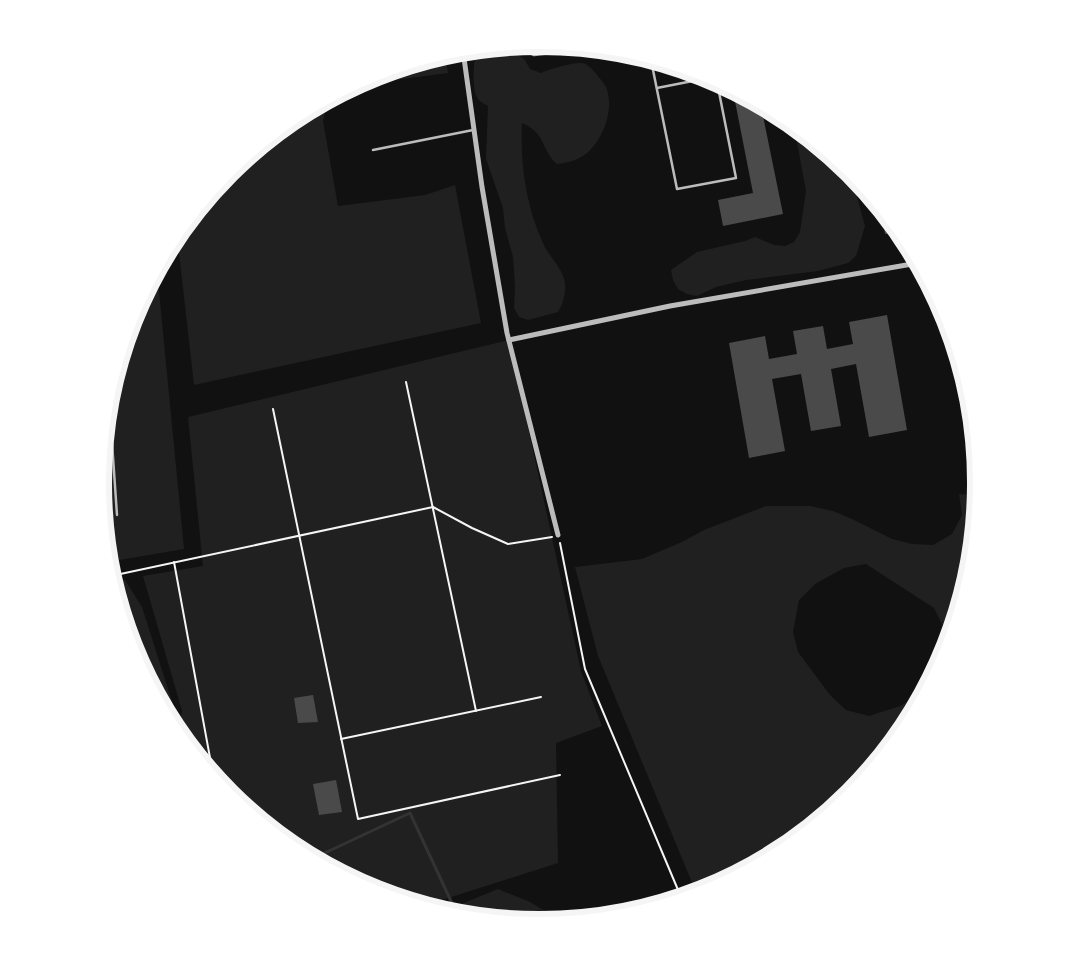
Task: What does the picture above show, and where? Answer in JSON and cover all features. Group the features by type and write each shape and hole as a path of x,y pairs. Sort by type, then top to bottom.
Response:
{"street":[{"path":"464,60 482,187 509,340 558,535"},
{"path":"509,340 670,306 910,264"}],"lane":[{"path":"529,52 534,55 556,53"},
{"path":"653,67 677,190 736,178 719,92"},
{"path":"657,88 693,81"},
{"path":"373,150 473,130"},
{"path":"111,442 117,515"}],"path":[{"path":"406,382 476,711"},
{"path":"273,409 358,819 560,775"},
{"path":"119,574 298,534 433,507 472,528 508,544 558,535 586,669 678,891"},
{"path":"174,562 210,760"},
{"path":"341,739 541,697"}],"shaded area":[{"path":"515,53 525,60 530,69 541,73 568,65 584,64 592,69 606,87 609,105 606,124 598,141 580,158 557,164 536,132 522,123 523,169 528,200 545,248 561,272 565,283 564,298 558,312 528,320 519,317 514,308 513,257 505,228 503,208 486,159 488,106 481,102 476,95 474,89 475,57"},
{"path":"446,63 448,73 384,81"},
{"path":"326,109 323,121 338,206 425,195 455,185 481,323 194,385 179,249 216,199 277,141"},
{"path":"796,137 823,159 855,191 865,226 856,256 848,263 818,271 746,280 716,287 697,296 687,294 678,289 673,280 671,270 697,252 755,237 774,245 785,246 794,242 800,232 806,191"},
{"path":"158,284 184,549 116,561 110,511 110,455 117,399 132,345"},
{"path":"509,340 581,671 602,726 556,743 558,863 439,901 428,899 375,881 324,856 277,825 216,767 180,719 182,711 143,576 203,566 188,417"},
{"path":"959,494 970,495 962,567 944,629 934,608 866,564 844,568 815,584 799,600 793,632 798,652 830,695 846,710 869,716 900,706 911,700 881,745 863,767 802,825 755,856 693,885 598,656 575,567 642,559 704,530 766,506 810,506 833,511 892,539 912,544 933,545 952,534 962,515"},
{"path":"125,580 142,607 174,709 153,673 142,648 121,581"},
{"path":"498,889 530,902 548,914 511,913 458,905"}],"building":[{"path":"735,99 763,115 783,214 723,226 718,200 753,193"},
{"path":"884,225 890,233 885,234"},
{"path":"887,315 907,430 869,437 856,364 831,369 841,426 811,431 801,374 772,379 785,451 749,458 729,343 765,336 769,359 797,354 793,331 823,326 827,349 853,344 849,322"},
{"path":"313,695 318,722 298,723 294,698"},
{"path":"336,780 342,812 319,815 313,784"}],"waterway":[{"path":"322,854 410,813 452,904"}]}
